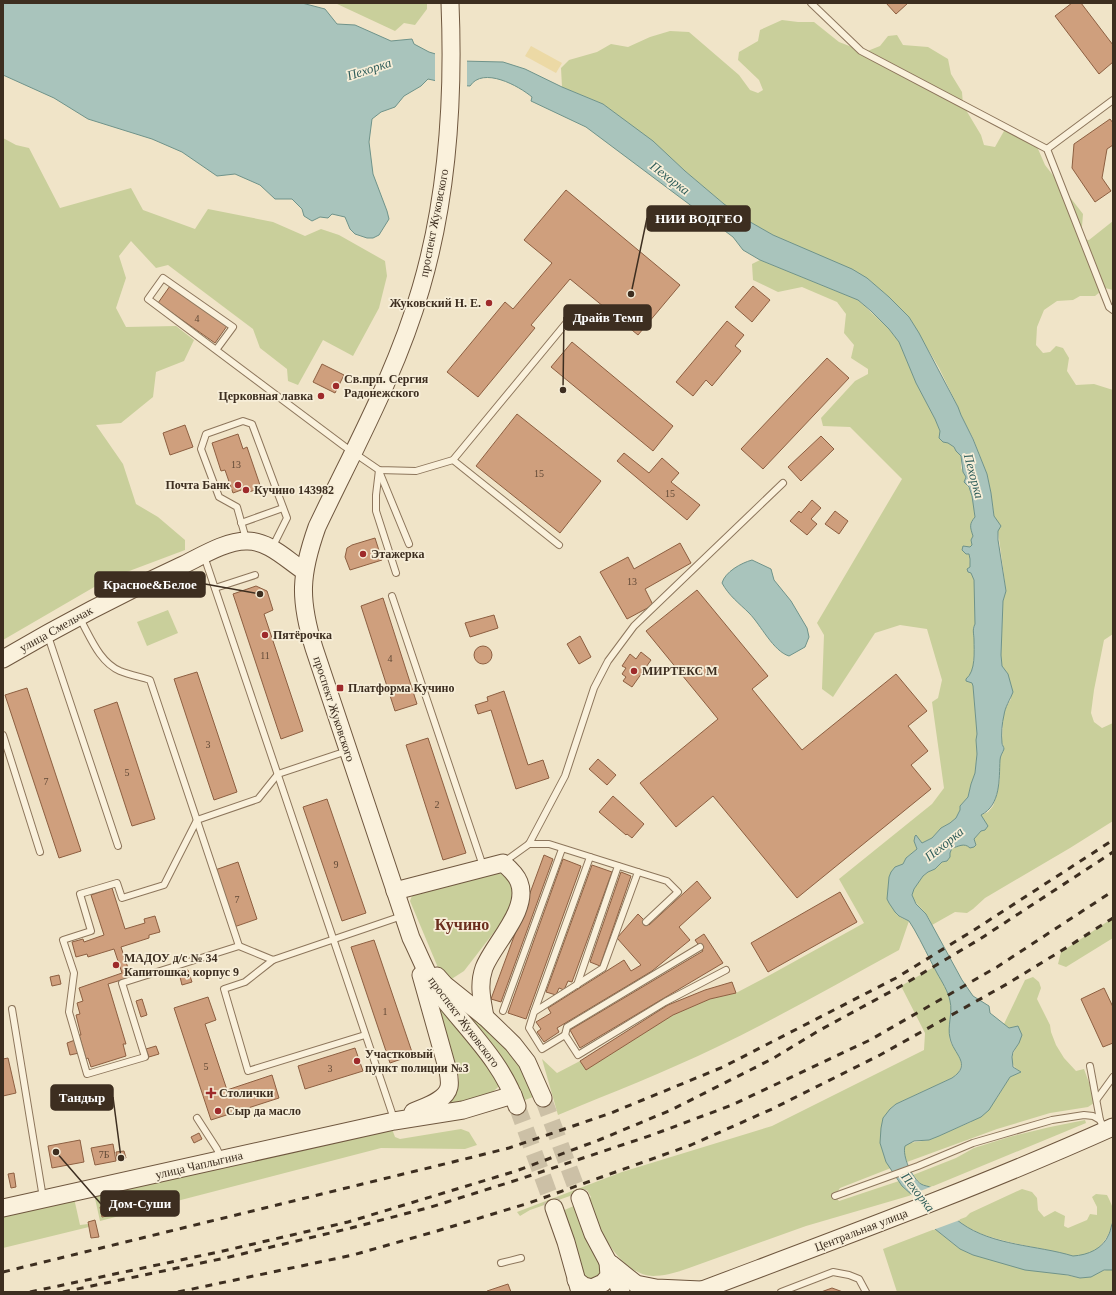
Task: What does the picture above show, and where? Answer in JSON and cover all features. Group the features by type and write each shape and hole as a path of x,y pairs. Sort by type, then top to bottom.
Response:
{"main road":[{"name":"проспект Жуковского","path":"450,3 451,94 448,144 441,199 432,248 421,289 390,373 317,527 304,571 302,592 307,626 347,751 411,938 438,991 487,1052 503,1076 515,1100"},
{"name":"улица Смельчак","path":"3,659 132,589 228,545 246,541 257,542 272,549 304,571"},
{"path":"395,891 503,863 512,871 519,882 519,905 514,918 484,968 480,991 485,1016"},
{"name":"проспект Жуковского","path":"403,915 429,964 439,978 445,985 485,1016 508,1039 527,1062 543,1098"},
{"name":"улица Чаплыгина","path":"394,1121 435,1102 445,1095 449,1090 450,1084 448,1071 411,938"},
{"name":"улица Чаплыгина","path":"3,1208 394,1121 515,1100"},
{"name":"Центральная улица","path":"707,1290 1007,1173 1106,1126"},
{"path":"580,1198 593,1234 608,1262 621,1292"},
{"path":"554,1208 566,1242 576,1288 584,1286 592,1288 603,1283 609,1276 608,1262"},
{"path":"608,1262 636,1284 656,1288 707,1290"}],"lane":[{"path":"811,3 861,51 1047,149 1109,307 1113,310"},
{"path":"1047,149 1113,100"},
{"path":"216,350 232,327 163,278 148,299 216,350 353,452 379,470 416,471 453,460 567,322"},
{"path":"246,541 237,507 219,497 201,449 206,434 243,421 252,424 287,518 272,549"},
{"path":"453,460 559,545"},
{"path":"379,470 409,544"},
{"path":"379,470 376,511 396,573"},
{"path":"503,863 529,844 565,776 594,688 608,661 634,626 784,483"},
{"path":"241,523 283,508"},
{"path":"204,555 394,1121"},
{"path":"215,588 255,575"},
{"path":"392,596 484,868"},
{"path":"79,617 99,652 109,664 120,671 150,680 239,946"},
{"path":"47,634 118,846"},
{"path":"3,735 40,852"},
{"path":"273,960 239,946 122,983 145,1056 87,1074 69,1012 74,973 63,940 91,930 80,894 117,882 122,898 164,885 197,820 258,799 278,774 347,751"},
{"path":"529,844 549,844 667,881 678,892 646,922"},
{"path":"503,1011 562,849"},
{"path":"590,857 529,1028 542,1049 565,1035 568,1027 700,947"},
{"path":"577,985 618,866"},
{"path":"534,1012 603,968 638,872"},
{"path":"365,1035 248,1071 224,989 245,982 273,960 403,915"},
{"path":"565,1035 578,1056 665,1002 726,970"},
{"path":"12,1009 43,1200"},
{"path":"1090,1066 1097,1100 1106,1126"},
{"path":"1097,1100 1113,1077"},
{"path":"835,1196 918,1166 973,1143 1052,1120 1084,1115 1094,1116 1106,1126"},
{"path":"197,1118 218,1149 222,1160"},
{"path":"501,1263 521,1258"},
{"path":"781,1292 833,1272 849,1275 858,1279 866,1292"}],"green space":[{"path":"335,3 427,3 427,9 415,25 404,23 395,31"},
{"path":"782,20 814,22 839,42 865,52 880,46 888,36 897,35 903,45 928,47 948,59 951,74 962,92 963,105 981,135 984,145 995,147 1004,131 1012,130 1035,142 1045,165 1083,214 1081,239 1089,240 1113,221 1113,290 1105,288 1095,296 1080,296 1073,300 1057,301 1044,310 1037,327 1036,345 1043,353 1050,352 1056,346 1063,348 1069,358 1067,371 1076,385 1094,384 1113,390 1113,634 1104,640 1091,713 1094,722 1102,728 1113,723 1113,821 985,898 967,913 955,912 932,925 927,915 913,899 912,892 923,876 950,857 952,848 959,845 976,845 974,839 981,831 981,815 988,812 993,806 997,794 1000,778 1000,758 1004,749 1002,742 1003,717 1005,709 1011,699 1008,674 1002,666 1001,655 1003,601 1006,591 998,531 987,474 973,438 939,368 909,317 867,278 773,235 745,219 724,204 652,141 603,104 562,87 561,68 569,60 597,52 611,44 628,47 650,37 670,31 689,32 739,75 750,90 758,93 763,90 759,80 738,60 739,52 758,41 760,30"},
{"path":"3,138 16,145 29,148 60,208 131,188 143,210 195,229 208,209 273,222 305,236 321,229 339,235 385,261 387,276 379,308 353,356 323,340 298,385 288,381 287,369 260,348 253,329 168,265 156,268 131,241 119,256 126,278 116,308 126,327 176,326 194,340 184,361 156,372 153,397 121,423 96,425 123,464 136,504 158,517 185,540 185,550 108,579 3,640"},
{"path":"760,260 858,300 889,329 899,342 916,383 940,431 961,456 961,468 966,477 964,482 973,497 975,517 971,524 973,539 970,547 971,573 974,581 975,598 975,624 973,628 975,638 973,669 970,676 973,686 977,734 975,773 968,797 960,806 960,810 956,818 941,828 932,838 922,843 915,839 914,841 917,849 906,858 903,864 896,867 892,872 889,883 889,896 891,902 896,914 909,921 899,950 740,1036 658,1074 558,1115 542,1059 557,1073 580,1061 586,1070 673,1015 710,999 736,993 864,923 839,879 932,804 944,788 932,702 938,698 942,680 927,629 900,625 875,633 833,697 822,689 824,635 817,623 902,479 850,427 823,426 821,418 855,381 868,374 868,369 851,358 854,345 844,333 846,314 837,302 802,287 778,292 753,280 752,264"},
{"path":"168,610 178,633 147,646 137,622"},
{"path":"503,870 516,884 512,909 464,971 450,980 439,970 410,901 413,893"},
{"path":"1113,918 1113,938 1066,967 1058,964 1061,952"},
{"path":"934,967 945,987 951,1004 949,1034 950,1041 960,1057 961,1065 959,1072 952,1078 896,1104 890,1109 880,1143 886,1162 891,1168 840,1188 835,1196 839,1201 899,1181 902,1186 912,1195 806,1226 671,1274 658,1276 641,1273 630,1267 611,1248 586,1201 591,1197 587,1190 530,1210 520,1216 517,1212 622,1172 772,1126 924,1050 925,1033 901,986"},
{"path":"1033,977 1039,982 1041,988 1037,999 1050,1025 1056,1045 1064,1058 1076,1071 1084,1069 1095,1099 1094,1103 1088,1107 1050,1113 997,1129 907,1162 903,1150 905,1146 909,1143 929,1140 971,1122 997,1098 1010,1077 1021,1072 1012,1062 1014,1051 1019,1043 1013,1028 1009,1028 1004,1024 1025,980"},
{"path":"429,987 501,1083 495,1090 477,1099 454,1105 423,1110 450,1099 457,1089 459,1077 440,1015"},
{"path":"452,996 513,1052 538,1095 520,1102"},
{"path":"1085,1120 1086,1123 931,1187 922,1185 913,1175 956,1158 974,1148 1009,1137"},
{"path":"392,1129 395,1137 400,1139 461,1129 469,1132 477,1145 465,1149 381,1148 100,1221 94,1194"},
{"path":"1022,1189 1032,1192 1037,1198 1038,1210 1044,1217 1055,1211 1065,1216 1064,1226 1068,1228 1087,1220 1090,1214 1097,1215 1097,1207 1092,1197 1096,1194 1107,1195 1113,1207 1113,1221 1109,1233 1103,1243 1092,1252 1084,1255 1073,1256 991,1237 965,1226 958,1220"},
{"path":"74,1198 80,1225 88,1224 89,1227 3,1248 3,1214"},
{"path":"576,1205 602,1268 598,1279 588,1280 583,1274 560,1212"},
{"path":"935,1229 960,1249 973,1255 1080,1278 1105,1270 1113,1270 1113,1292 897,1292 883,1249"}],"sand":[{"path":"531,46 562,63 556,73 525,56"}],"water":[{"name":"Пехорка","path":"3,3 302,3 325,9 337,24 355,25 391,41 412,39 414,44 429,52 449,58 461,61 503,62 525,69 562,87 603,104 653,141 685,171 724,204 745,219 773,235 852,269 867,278 909,317 958,407 987,474 994,516 1001,526 998,531 998,540 1006,591 1003,601 1002,666 1008,674 1013,692 1005,709 1003,721 1002,744 1004,749 1000,759 998,791 996,798 988,811 981,815 988,826 974,839 976,845 974,847 970,848 963,845 952,848 950,857 947,861 942,862 935,869 923,876 914,889 912,895 916,904 926,914 962,980 973,996 989,1006 990,1013 1009,1028 1018,1026 1022,1035 1012,1057 1013,1067 1021,1072 1010,1077 989,1110 981,1117 939,1136 929,1140 914,1141 905,1146 904,1150 906,1161 914,1177 922,1185 932,1188 957,1220 974,1231 1001,1241 1073,1256 1079,1255 1089,1253 1103,1244 1109,1234 1113,1222 1113,1270 1104,1270 1091,1277 1080,1278 1068,1275 1025,1270 973,1255 960,1249 935,1229 929,1222 912,1195 902,1186 886,1162 880,1143 883,1118 890,1109 896,1104 952,1078 961,1068 960,1059 952,1044 949,1033 951,1006 946,990 909,921 899,916 895,912 887,899 889,877 891,872 895,867 903,864 906,858 917,849 914,841 915,836 916,835 922,843 932,838 941,828 956,818 960,810 960,806 968,797 975,773 977,754 973,686 972,683 966,681 974,661 974,580 971,573 968,572 967,569 970,567 969,554 966,554 962,550 963,546 970,547 972,545 971,540 973,536 971,526 975,517 972,496 969,487 964,482 966,477 963,472 961,456 954,447 943,442 939,438 940,431 935,419 916,383 899,342 889,329 858,300 760,260 743,250 733,237 586,127 531,101 532,97 510,83 492,78 483,78 476,80 470,86 455,85 428,79 421,86 404,96 395,107 381,112 372,119 369,142 373,174 389,219 379,235 373,238 367,238 355,234 350,229 345,217 332,214 328,218 320,217 312,221 304,216 302,209 292,199 275,199 260,185 235,174 217,176 182,152 152,139 88,119 54,98 3,75"},
{"path":"752,560 771,569 774,580 791,601 807,628 809,637 805,647 789,656 783,653 772,643 754,618 731,596 722,583 726,575 734,568"}],"pier":[{"path":"435,52 467,59 467,87 455,87 435,82"},
{"path":"933,1186 960,1220 933,1230 910,1195"}],"building":[{"path":"886,3 908,3 896,14"},
{"path":"1072,3 1081,3 1113,45 1113,62 1099,74 1055,16"},
{"path":"1110,119 1113,123 1113,145 1107,149 1102,178 1111,191 1095,202 1072,168 1074,144"},
{"path":"566,190 680,285 638,335 570,279 531,325 535,328 478,397 447,372 505,302 513,309 552,263 524,240"},
{"path":"170,286 227,326 215,343 158,303"},
{"path":"753,286 770,300 752,322 735,307"},
{"path":"727,321 744,335 735,346 741,351 712,386 706,380 693,396 676,382"},
{"path":"572,342 673,426 653,451 551,367"},
{"path":"827,358 849,378 763,469 741,449"},
{"path":"322,364 344,375 335,393 313,382"},
{"path":"517,414 601,481 560,533 476,466"},
{"path":"185,425 193,447 170,455 163,433"},
{"path":"238,434 243,449 247,447 261,488 246,493 244,489 233,493 225,470 221,471 212,443"},
{"path":"821,436 834,449 801,481 788,467"},
{"path":"624,453 649,473 662,458 679,473 671,482 700,505 687,520 617,461"},
{"path":"812,500 821,508 811,519 817,524 807,535 790,521 799,511 801,513"},
{"path":"835,511 848,521 839,534 825,524"},
{"name":"Этажерка","path":"375,538 382,560 350,570 345,557 347,548"},
{"path":"680,543 691,563 645,589 653,605 627,619 600,572 628,557 634,569"},
{"path":"256,586 267,591 273,610 264,614 303,731 281,739 233,594"},
{"path":"697,590 768,676 752,689 802,750 896,674 927,711 908,726 928,751 911,765 931,789 797,898 713,796 676,827 640,783 718,719 646,631"},
{"path":"383,598 417,704 395,711 361,606"},
{"path":"494,615 498,628 470,637 465,623"},
{"path":"580,636 591,657 579,664 567,644"},
{"path":"479,646 487,646 492,651 490,662 487,664 479,664 474,659 474,651"},
{"name":"МИРТЕКС М","path":"641,652 651,660 632,687 623,681 626,677 622,674 626,668 622,666 630,654 636,659"},
{"path":"197,672 237,792 214,800 174,679"},
{"path":"27,688 81,851 59,858 5,695"},
{"path":"504,691 528,765 543,760 549,778 516,789 491,710 478,714 475,705 488,701 487,697"},
{"path":"117,702 155,819 132,826 94,710"},
{"path":"428,738 466,853 443,860 406,745"},
{"path":"598,759 616,775 607,785 589,769"},
{"path":"613,796 644,824 632,838 627,834 626,835 599,812"},
{"path":"327,799 366,913 342,921 303,807"},
{"path":"544,855 553,859 501,1002 491,999"},
{"path":"563,859 581,866 526,1019 508,1013"},
{"path":"238,862 257,919 234,927 215,870"},
{"path":"592,865 612,872 572,982 568,981 564,990 559,988 556,995 546,992"},
{"path":"621,872 631,876 600,966 590,962"},
{"path":"697,881 711,898 679,927 690,940 652,971 557,1028 559,1032 544,1042 537,1032 541,1029 536,1022 551,1013 548,1008 624,960 631,971 641,965 617,938 638,914 649,925"},
{"path":"112,888 125,929 145,923 144,919 155,916 160,932 149,935 149,938 121,947 131,977 108,984 126,1044 123,1044 126,1056 91,1067 88,1058 86,1059 79,1035 81,1035 76,1015 80,1014 77,1003 83,1001 79,988 122,973 114,949 88,957 87,954 76,957 72,942 83,939 84,942 104,935 91,895"},
{"path":"840,892 857,922 768,972 751,943"},
{"path":"704,934 723,963 580,1048 570,1030 703,951 695,940"},
{"path":"374,940 413,1055 390,1063 351,947"},
{"path":"188,970 192,982 182,985 179,973"},
{"path":"59,975 61,984 52,986 50,977"},
{"path":"732,982 736,993 710,999 673,1015 586,1070 580,1061 668,1005 705,990"},
{"path":"1104,988 1113,1007 1113,1043 1103,1047 1081,999"},
{"path":"208,997 216,1020 205,1024 227,1090 272,1075 279,1098 211,1120 174,1008"},
{"path":"142,999 147,1015 141,1017 136,1001"},
{"path":"75,1040 79,1053 70,1055 67,1043"},
{"path":"156,1046 159,1054 149,1057 146,1049"},
{"path":"355,1048 363,1071 305,1089 298,1066"},
{"path":"8,1058 16,1093 3,1096 3,1059"},
{"path":"199,1133 202,1139 194,1143 191,1137"},
{"path":"80,1140 84,1162 52,1168 48,1146"},
{"path":"113,1144 116,1161 95,1165 91,1148"},
{"path":"124,1151 126,1158 117,1160 116,1152"},
{"path":"14,1173 16,1187 11,1188 8,1174"},
{"path":"126,1202 128,1212 102,1217 100,1207"},
{"path":"95,1220 99,1237 91,1238 88,1222"},
{"path":"508,1284 511,1292 487,1291"},
{"path":"832,1288 843,1292 821,1292"}],"tunnel":[{"path":"543,1098 580,1198"},
{"path":"517,1106 554,1208"}],"railway":[{"path":"3,1272 509,1148 611,1113 723,1067 896,978 974,930 1113,840"},
{"path":"30,1292 223,1251 348,1222 516,1171 599,1140 671,1110 772,1059 820,1030 901,986 980,939 1113,852"},
{"path":"63,1292 225,1258 431,1207 652,1135 732,1105 870,1040 997,967 1113,891"},
{"path":"178,1292 353,1255 437,1231 529,1203 691,1145 772,1109 880,1055 1007,984 1113,918"}],"place":[{"name":"НИИ ВОДГЕО","path":"631,294"},
{"name":"Жуковский Н. Е.","path":"489,303"},
{"name":"Св.прп. Сергия Радонежского","path":"336,386"},
{"name":"Драйв Темп","path":"563,390"},
{"name":"Церковная лавка","path":"321,396"},
{"name":"Почта Банк","path":"238,485"},
{"name":"Кучино 143982","path":"246,490"},
{"name":"Этажерка","path":"363,554"},
{"name":"Красное&Белое","path":"260,594"},
{"name":"Пятёрочка","path":"265,635"},
{"name":"МИРТЕКС М","path":"634,671"},
{"name":"Платформа Кучино","path":"340,688"},
{"name":"МАДОУ д/с № 34 Капитошка, корпус 9","path":"116,965"},
{"name":"Участковый пункт полиции №3","path":"357,1061"},
{"name":"Столички","path":"211,1093"},
{"name":"Сыр да масло","path":"218,1111"},
{"name":"Дом-Суши","path":"56,1152"},
{"name":"Тандыр","path":"121,1158"}],"district":[{"name":"Кучино","path":"462,924"}]}
